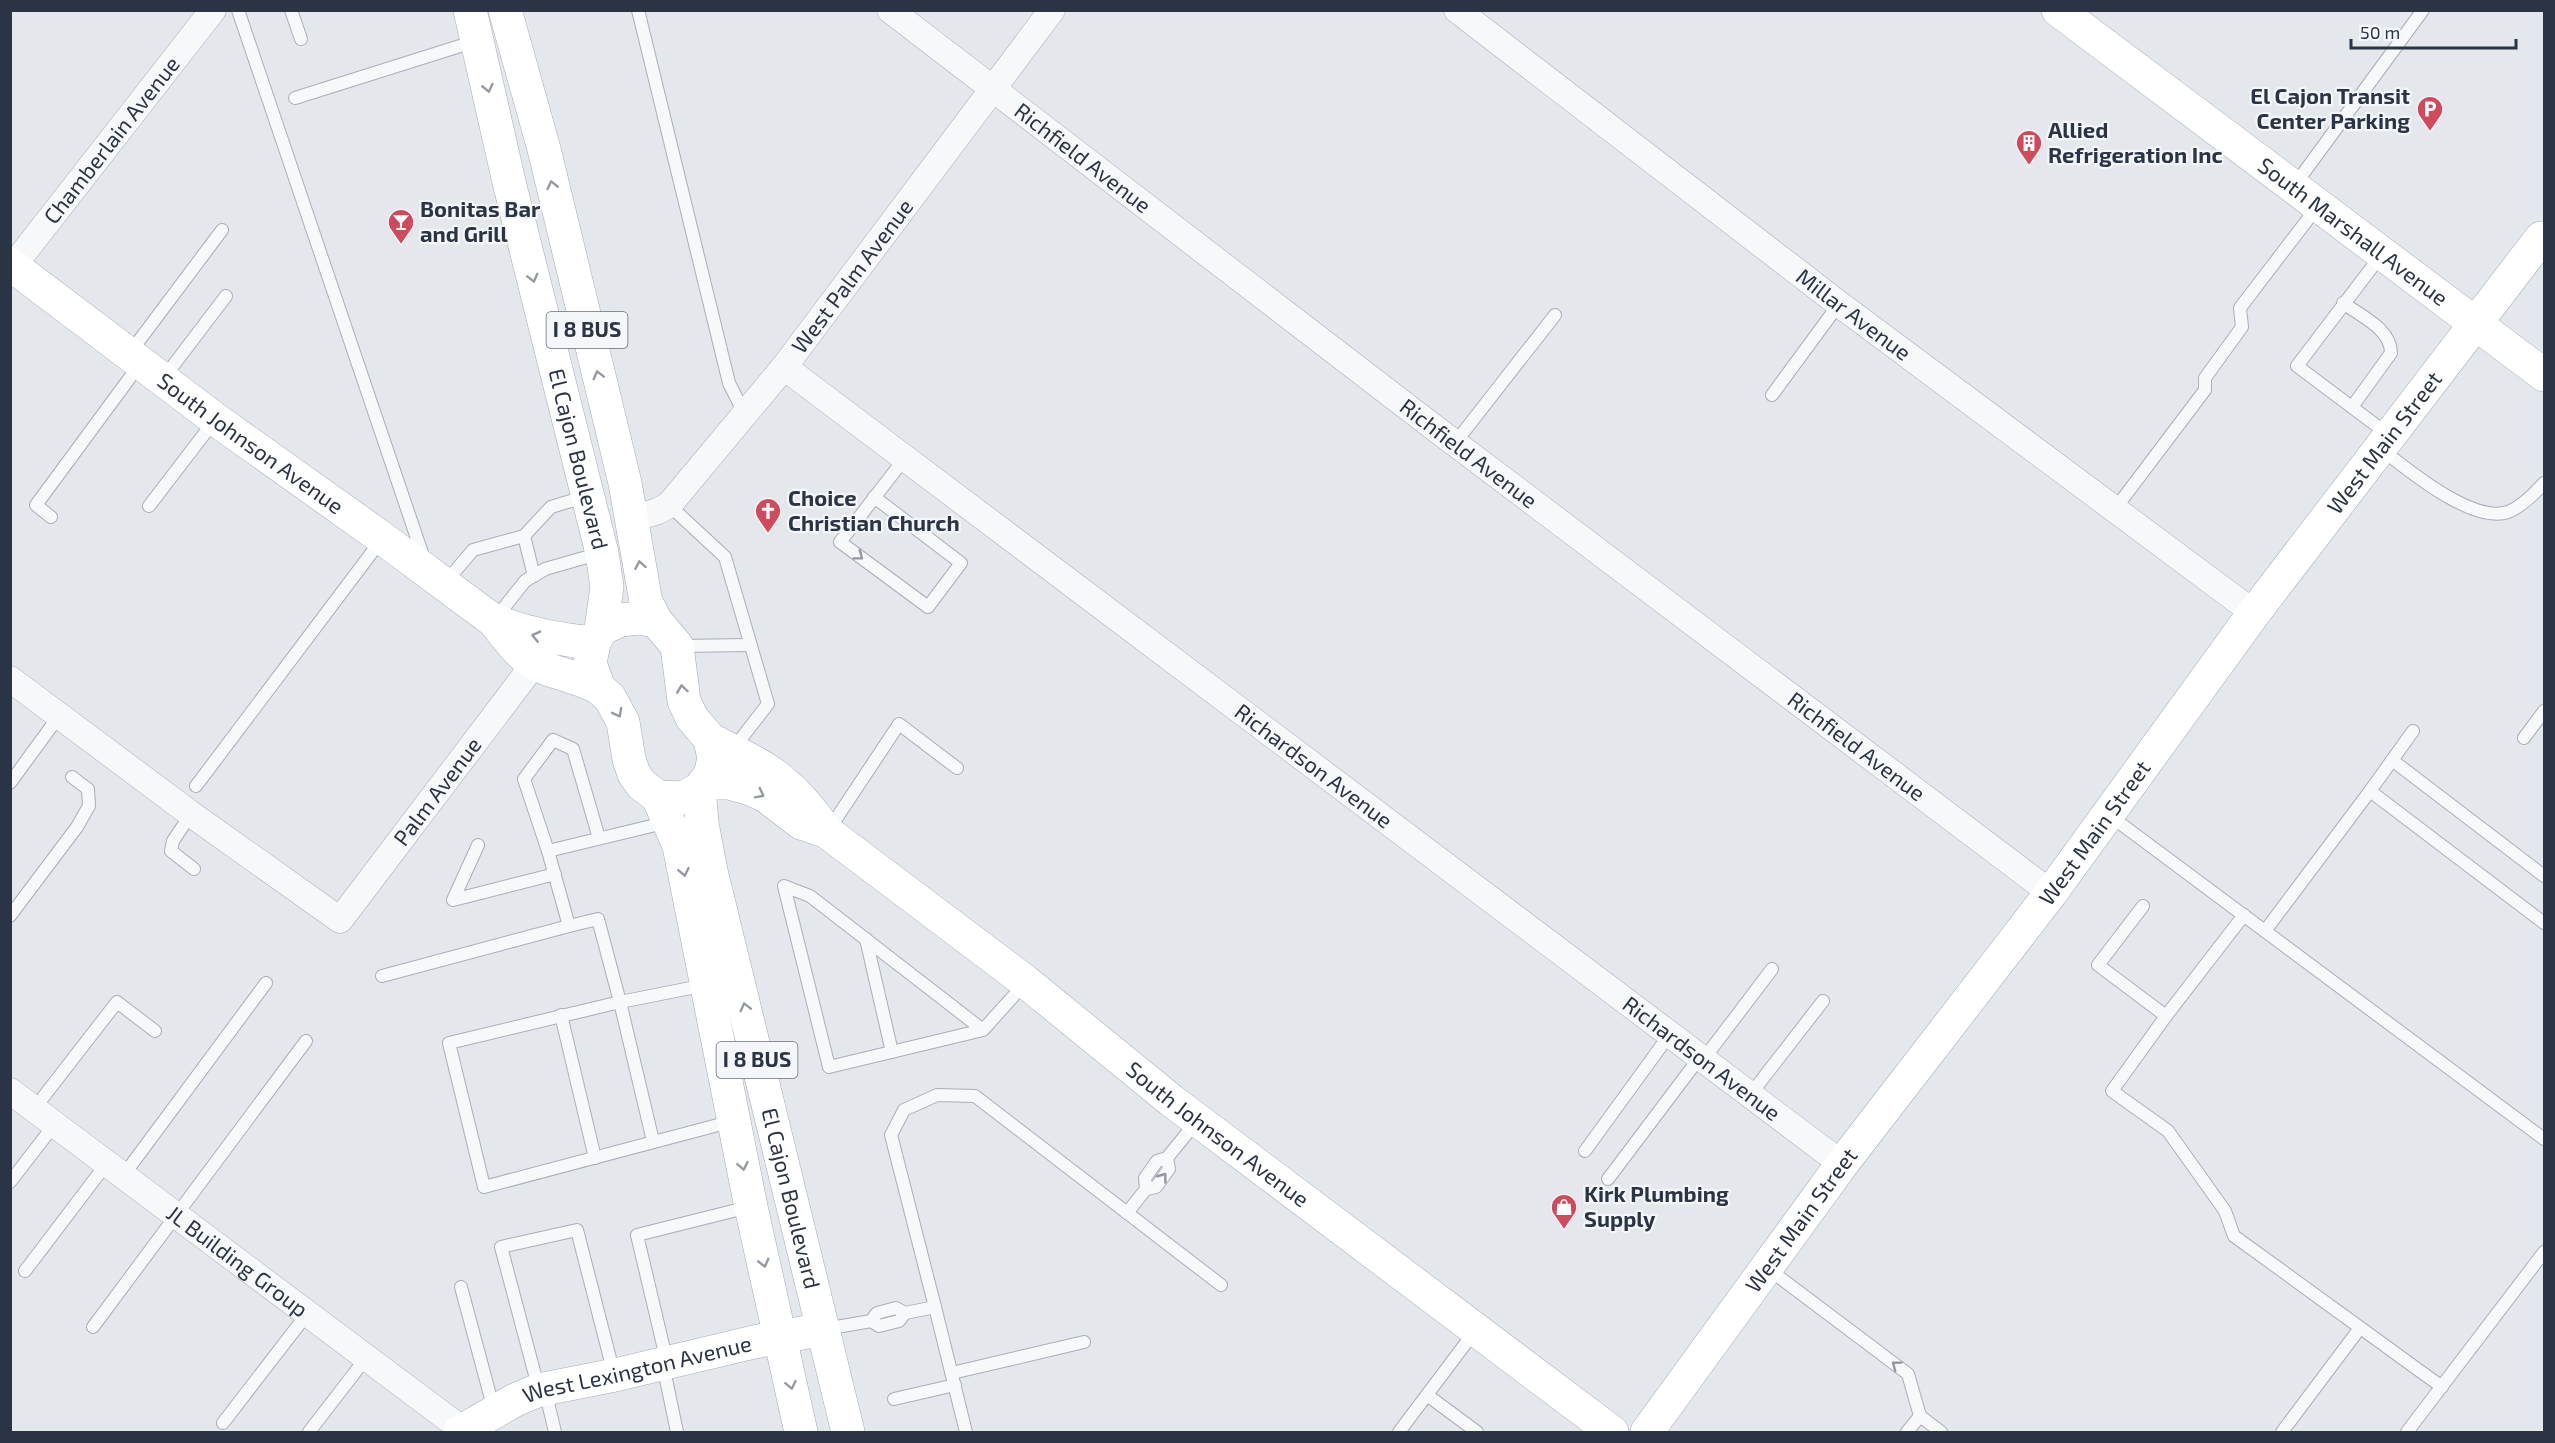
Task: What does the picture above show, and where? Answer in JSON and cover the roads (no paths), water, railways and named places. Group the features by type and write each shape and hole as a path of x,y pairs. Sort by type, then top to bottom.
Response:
{"main road":[{"name":"El Cajon Boulevard","path":"505,10 544,149 625,483 646,602 656,621"},
{"name":"South Marshall Avenue","path":"2058,10 2544,375"},
{"name":"El Cajon Boulevard","path":"473,25 509,182 602,553 607,587 598,636"},
{"name":"West Main Street","path":"1647,1432 1842,1164 2051,893 2254,613 2543,236"},
{"name":"South Johnson Avenue","path":"11,267 215,419 494,621 512,644 534,663 558,673 584,679 599,688"},
{"path":"598,636 621,620 638,618 656,621"},
{"name":"South Johnson Avenue","path":"494,621 528,634 556,640 598,636"},
{"name":"I 8 BUS","path":"656,621 677,646"},
{"name":"I 8 BUS","path":"598,636 590,663 599,688 610,698 623,722 628,759 634,774 664,809"},
{"path":"677,646 684,701 692,718 721,745"},
{"name":"South Johnson Avenue","path":"721,745 765,768 808,806 827,832 1026,982 1198,1120 1611,1432"},
{"name":"I 8 BUS","path":"701,786 710,775 721,745"},
{"name":"South Johnson Avenue","path":"664,809 701,786 729,783 766,796 801,823 827,832"},
{"name":"El Cajon Boulevard","path":"701,786 702,823 711,870 848,1432"},
{"name":"El Cajon Boulevard","path":"664,809 679,846 751,1207 801,1432"},
{"name":"West Lexington Avenue","path":"478,1426 515,1400 542,1390 615,1376 754,1342 823,1329"}],"street":[{"name":"Chamberlain Avenue","path":"11,267 213,10"},
{"name":"Richfield Avenue","path":"890,10 1455,443 2051,893"},
{"name":"West Palm Avenue","path":"632,519 658,512 669,505 745,416 1052,10"},
{"name":"Millar Avenue","path":"1457,10 1839,304 2254,613"},
{"name":"Richardson Avenue","path":"784,367 1842,1164"},
{"name":"Palm Avenue","path":"190,814 340,920 534,663"},
{"path":"10,679 190,814"},
{"name":"JL Building Group","path":"10,1092 366,1358 478,1426"}],"lane":[{"path":"238,10 436,578 473,550 524,536 550,507 588,496"},
{"path":"291,10 302,39"},
{"path":"638,10 729,383 745,416"},
{"path":"2115,509 2205,390 2205,378 2242,327 2240,308 2306,196 2423,10"},
{"path":"295,98 473,25"},
{"path":"51,518 36,505 144,365 222,230"},
{"path":"2382,254 2297,366 2352,407 2438,493 2492,513 2508,512 2544,483"},
{"path":"144,365 226,296"},
{"path":"2343,303 2381,331 2391,345 2391,353 2352,407"},
{"path":"1772,395 1839,304"},
{"path":"1455,443 1555,315"},
{"path":"149,506 215,419"},
{"path":"874,497 961,563 928,608 840,542 874,497 905,458"},
{"path":"669,505 725,557 768,704 721,745"},
{"path":"524,536 534,576"},
{"path":"196,786 382,538"},
{"path":"494,621 525,581 544,569 602,553"},
{"path":"677,646 750,645"},
{"path":"2524,738 2544,711"},
{"path":"10,783 59,716"},
{"path":"827,832 898,724 957,768"},
{"path":"2265,931 2413,731"},
{"path":"569,926 548,851 524,779 553,740 573,749 599,838"},
{"path":"2392,760 2544,876"},
{"path":"10,916 77,827 89,806 88,789 72,777"},
{"path":"2370,791 2544,923"},
{"path":"548,851 599,838 664,809"},
{"path":"190,814 173,841 171,850 194,869"},
{"path":"2108,814 2544,1138"},
{"path":"478,845 453,900 555,874"},
{"path":"982,1030 810,896 784,886 829,1066 982,1030 1026,982"},
{"path":"2143,906 2098,965 2166,1016"},
{"path":"2244,915 2166,1016 2112,1091 2168,1131 2225,1211 2234,1236 2442,1387"},
{"path":"382,976 598,919 653,1141"},
{"path":"866,939 892,1052"},
{"path":"1608,1179 1772,969"},
{"path":"25,1271 115,1169 266,983"},
{"path":"706,984 449,1043 484,1186 734,1120"},
{"path":"34,1109 117,1002 155,1031"},
{"path":"1750,1095 1823,1002"},
{"path":"561,1016 595,1158"},
{"path":"1585,1151 1670,1034"},
{"path":"93,1327 306,1041"},
{"path":"966,1432 891,1135 904,1110 937,1095 975,1096 1221,1285"},
{"path":"1127,1213 1146,1189 1156,1187 1169,1169 1167,1158 1198,1120"},
{"path":"10,1182 55,1124"},
{"path":"677,1432 665,1363 637,1235 751,1207"},
{"path":"555,1432 501,1247 576,1230 615,1376"},
{"path":"2407,1432 2543,1259"},
{"path":"1767,1268 1908,1374 1920,1416 1941,1432"},
{"path":"461,1287 478,1426"},
{"path":"823,1329 871,1321 879,1326 899,1321 905,1313 935,1307"},
{"path":"223,1423 307,1314"},
{"path":"2282,1432 2360,1328"},
{"path":"1399,1432 1476,1330"},
{"path":"894,1399 953,1379 1084,1342"},
{"path":"309,1432 366,1358"},
{"path":"1427,1395 1478,1432"},
{"path":"1907,1432 1920,1416"}],"place":[{"name":"El Cajon Transit Center Parking","path":"2430,132"},
{"name":"Allied Refrigeration Inc","path":"2029,166"},
{"name":"Bonitas Bar and Grill","path":"401,245"},
{"name":"Choice Christian Church","path":"768,534"},
{"name":"Kirk Plumbing Supply","path":"1564,1230"}]}
